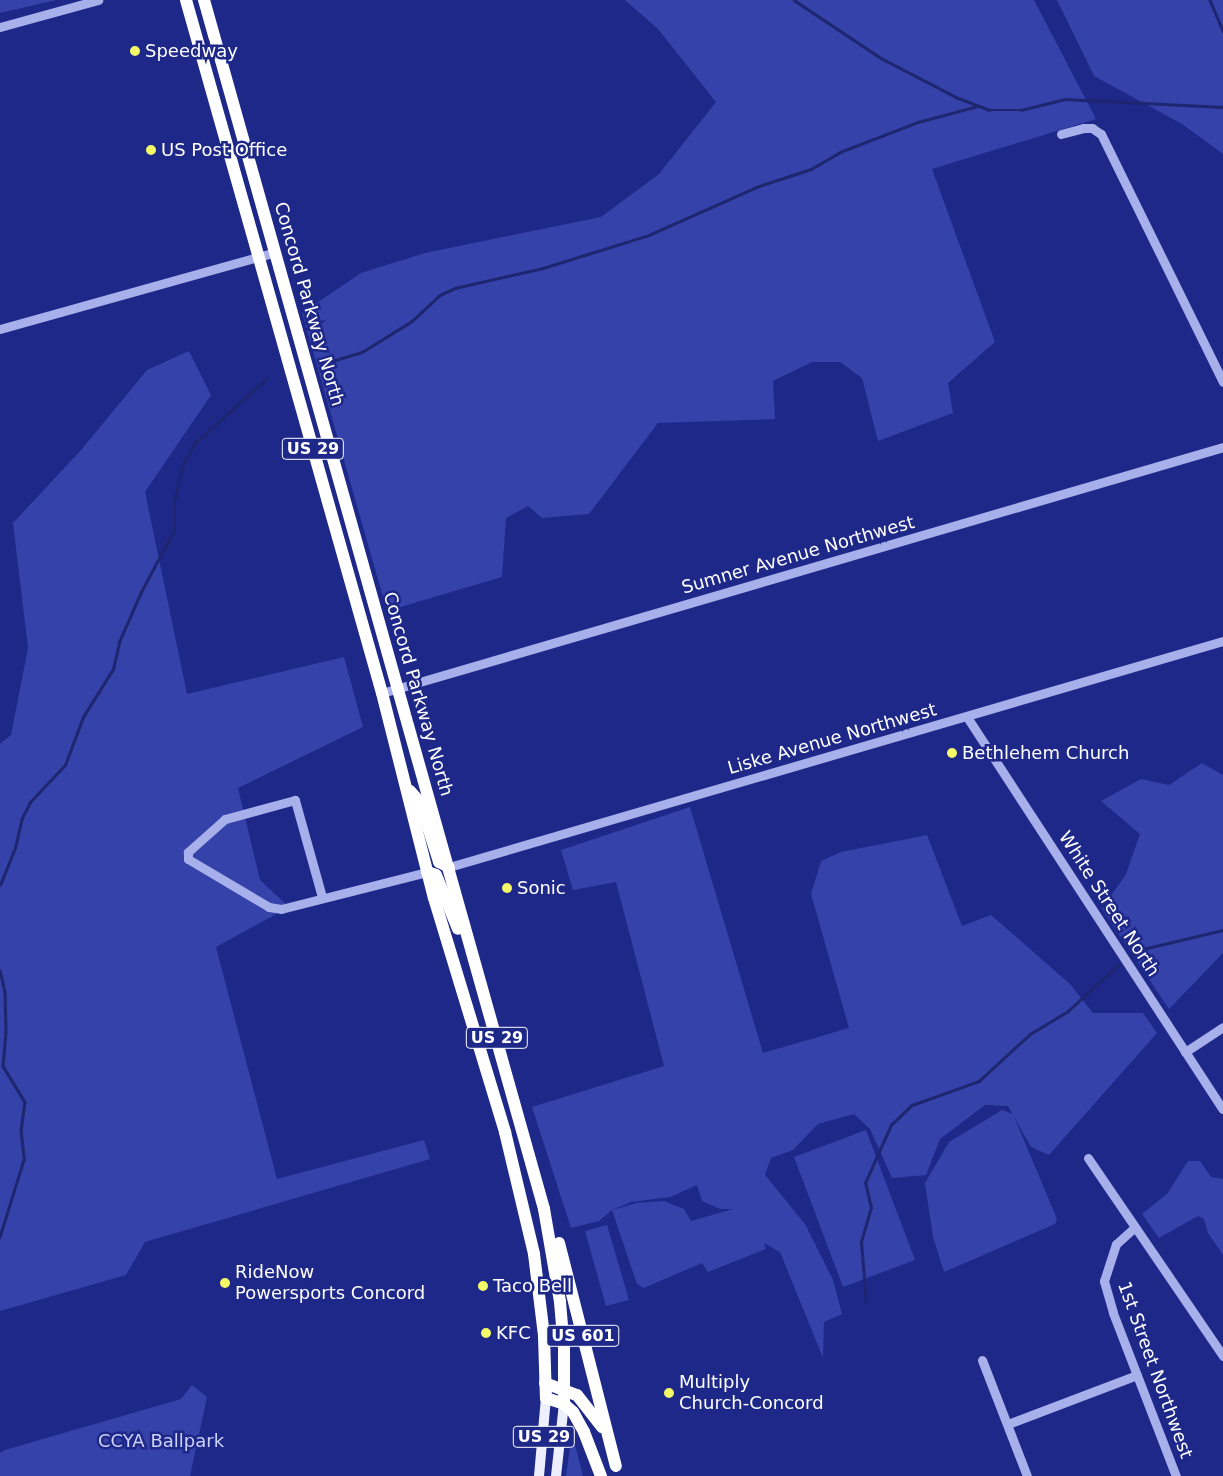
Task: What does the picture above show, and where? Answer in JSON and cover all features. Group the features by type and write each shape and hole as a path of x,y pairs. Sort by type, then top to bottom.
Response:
{"highway":[{"name":"Concord Parkway North","path":"186,0 382,693 427,872 491,1086 534,1254 546,1398"},
{"name":"Concord Parkway North","path":"204,0 544,1209 560,1302 564,1404"},
{"path":"407,787 420,802 439,862 449,868"},
{"path":"427,872 436,875 443,889 466,956 486,999"},
{"path":"491,1086 509,1081"},
{"name":"US 601","path":"544,1209 557,1237 618,1471"},
{"path":"546,1384 564,1388 577,1395 600,1422 618,1471"},
{"path":"546,1398 564,1404 584,1432 601,1476"}],"main road":[{"name":"US 29","path":"539,1476 546,1398"},
{"name":"US 29","path":"556,1476 564,1404"}],"street":[{"path":"0,27 98,0"},
{"path":"1061,134 1083,128 1092,128 1101,134 1223,382"},
{"path":"0,329 275,252"},
{"name":"Sumner Avenue Northwest","path":"382,693 1223,447"},
{"name":"Liske Avenue Northwest","path":"449,868 1223,641"},
{"name":"White Street North","path":"967,717 1223,1109"},
{"path":"322,897 295,800 225,818 188,852 188,859 269,907 280,909 427,872"},
{"path":"1185,1052 1223,1027"},
{"path":"1088,1158 1222,1353"},
{"name":"1st Street Northwest","path":"1135,1227 1116,1244 1104,1281 1137,1375 1176,1476"},
{"path":"982,1360 1027,1476"},
{"path":"1008,1424 1137,1375"}],"green space":[{"path":"0,0 56,0 0,13"},
{"path":"625,0 1034,0 1096,119 932,169 995,342 948,383 953,413 878,441 862,378 840,362 812,362 773,381 775,419 658,423 589,514 542,518 528,506 506,518 502,577 387,611 302,313 361,273 425,253 601,217 659,174 716,102 658,29"},
{"path":"1057,0 1223,0 1223,154 1182,124 1094,76"},
{"path":"189,351 211,395 145,492 187,694 344,657 363,727 238,788 260,880 289,907 216,947 277,1179 424,1140 430,1159 145,1242 126,1275 0,1311 0,744 11,735 28,648 13,523 82,449 147,370"},
{"path":"1202,763 1223,775 1223,953 1169,1009 1102,909 1126,874 1140,834 1101,801 1141,779 1169,785"},
{"path":"690,807 763,1053 849,1028 811,894 821,861 841,852 927,835 962,926 991,915 1070,984 1093,1013 1143,1013 1157,1033 1049,1155 1031,1147 1008,1106 985,1105 940,1139 926,1175 892,1178 870,1129 854,1114 818,1124 793,1150 771,1158 765,1175 805,1224 833,1280 842,1314 824,1322 823,1358 780,1252 764,1243 766,1249 708,1272 702,1263 644,1288 637,1284 612,1210 599,1221 571,1228 532,1107 664,1066 616,882 573,890 561,850","holes":["697,1185 702,1201 720,1209 733,1209 691,1221 684,1209 664,1201 637,1203 612,1210 631,1202 670,1197"]},
{"path":"1002,1110 1013,1114 1057,1219 1055,1224 944,1272 933,1237 925,1183 949,1142"},
{"path":"866,1130 915,1260 843,1287 794,1157"},
{"path":"1188,1161 1200,1161 1211,1177 1223,1179 1223,1255 1208,1233 1204,1219 1198,1216 1159,1238 1142,1214 1167,1194"},
{"path":"607,1225 629,1300 606,1306 585,1231"},
{"name":"CCYA Ballpark","path":"192,1385 207,1397 190,1476 0,1476 0,1453 5,1450 181,1399"},
{"path":"572,1433 583,1476 566,1476"}],"waterway":[{"path":"794,0 881,58 956,97 990,110 1021,110 1065,99 1223,107"},
{"path":"1210,0 1223,31"},
{"path":"322,364 362,352 412,321 440,295 455,288 543,268 649,235 759,186 811,169 840,152 918,122 978,106"},
{"path":"0,885 15,848 22,818 30,802 65,765 83,717 113,669 119,642 141,592 174,530 174,502 182,466 195,443 266,379"},
{"path":"1131,956 1139,950 1223,930"},
{"path":"866,1303 861,1242 871,1208 865,1183 891,1125 912,1105 979,1081 1030,1034 1068,1011 1119,964"},
{"path":"0,970 5,991 6,1032 3,1066 25,1102 21,1129 24,1160 0,1237"}],"place":[{"name":"Speedway","path":"135,51"},
{"name":"US Post Office","path":"151,150"},
{"name":"Bethlehem Church","path":"952,753"},
{"name":"Sonic","path":"507,888"},
{"name":"RideNow Powersports Concord","path":"225,1283"},
{"name":"Taco Bell","path":"483,1286"},
{"name":"KFC","path":"486,1333"},
{"name":"Multiply Church-Concord","path":"669,1393"}]}
